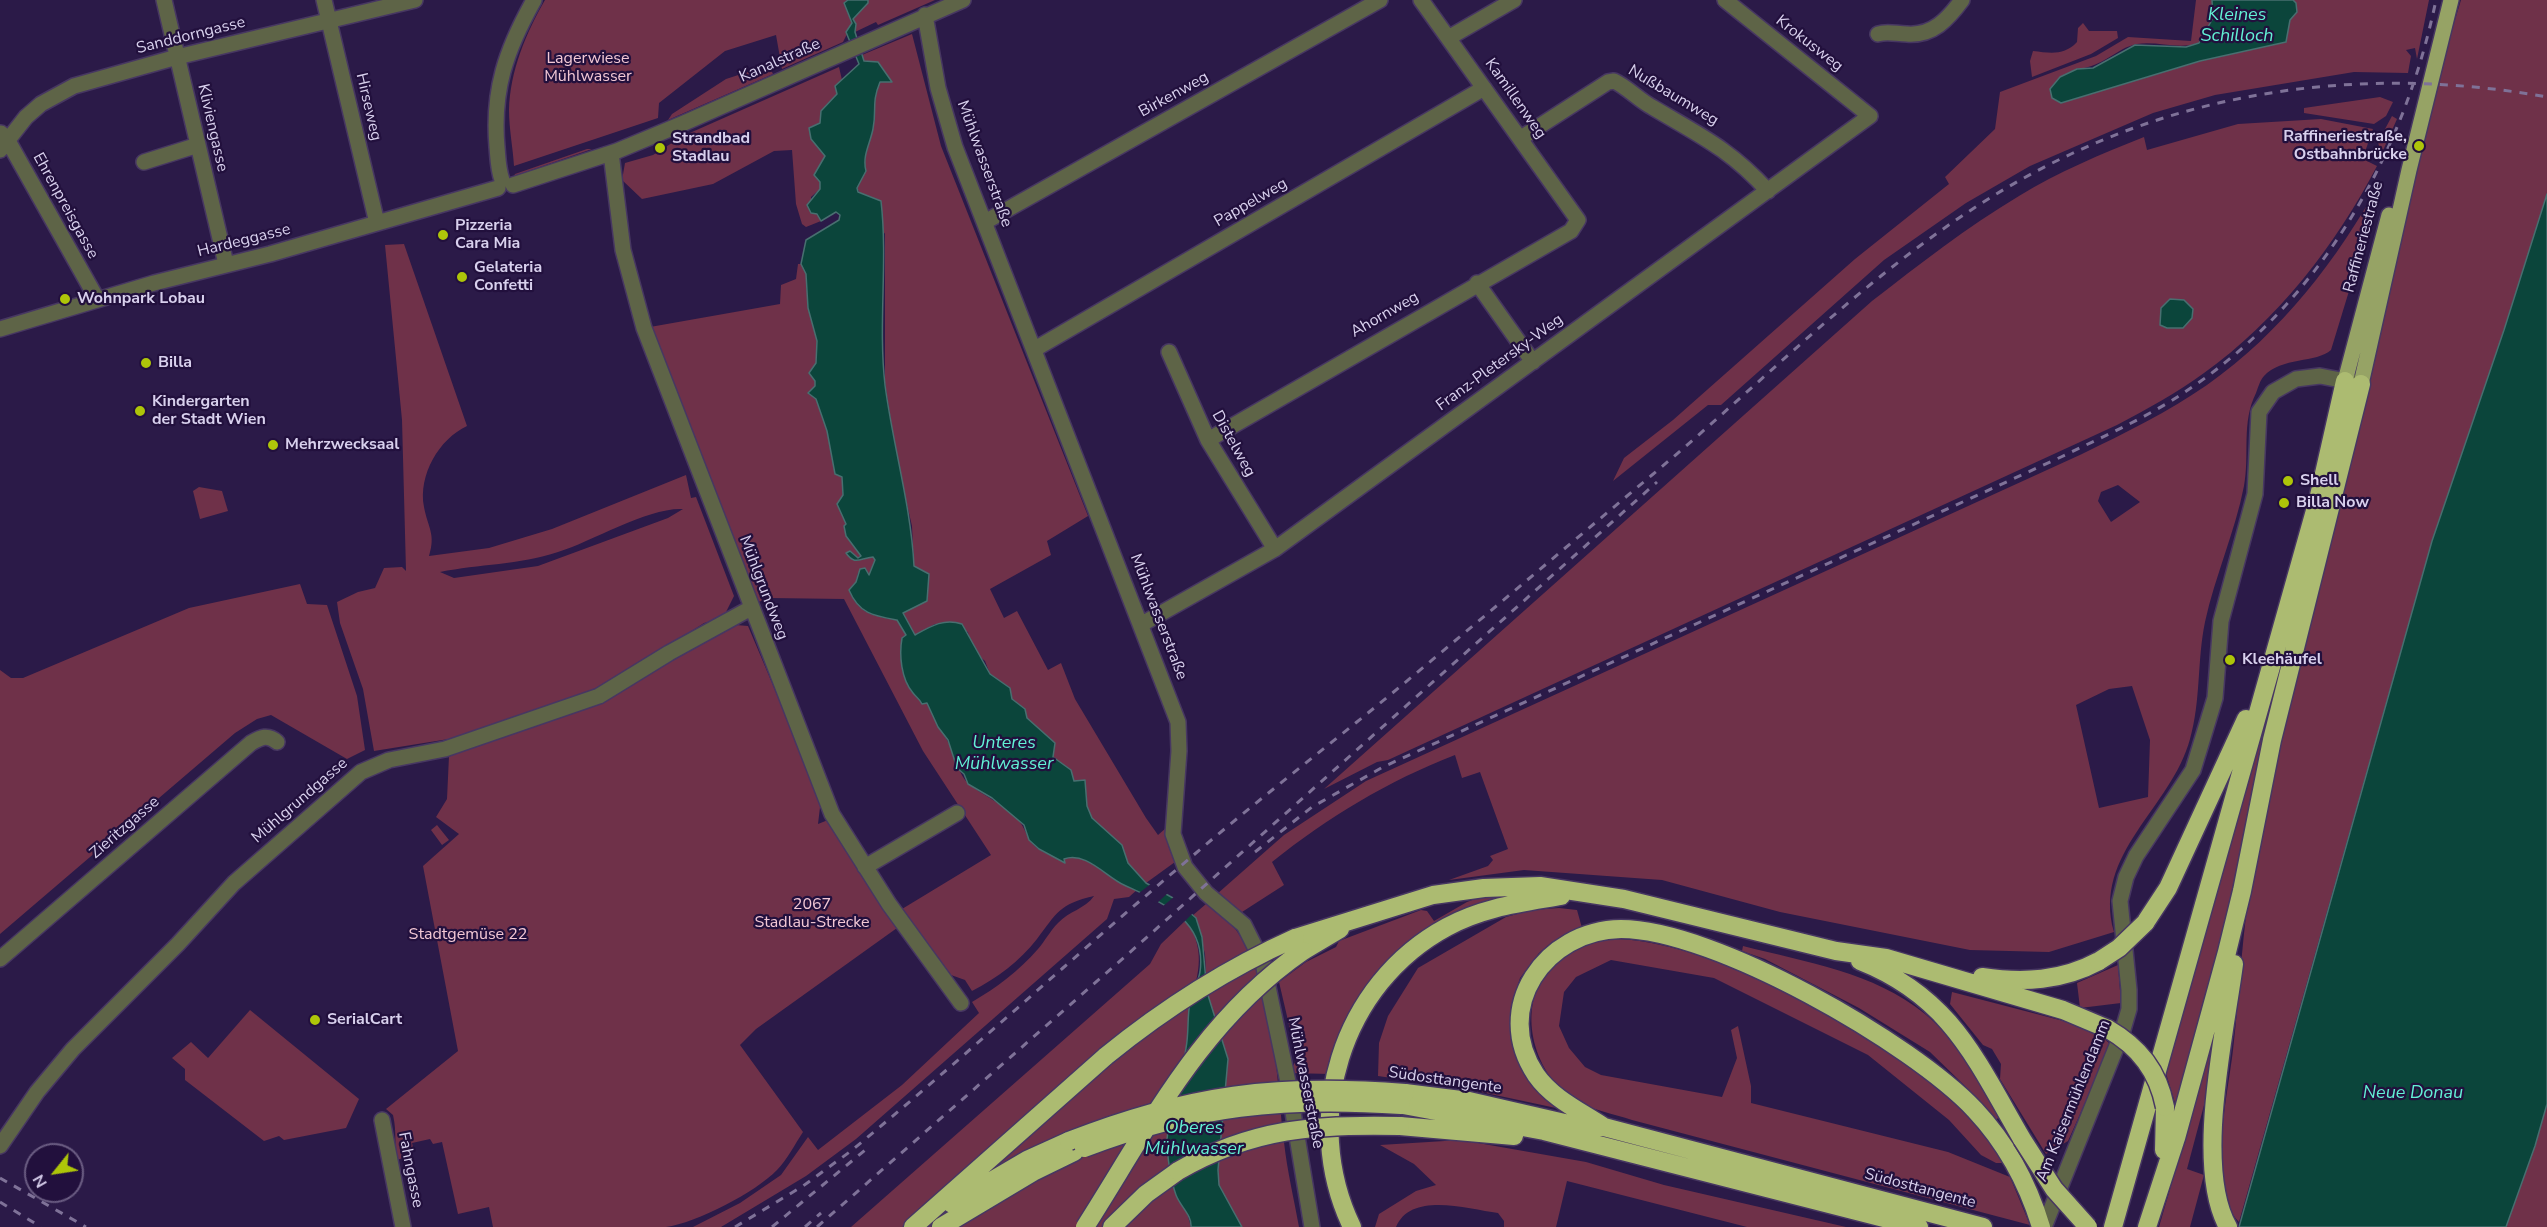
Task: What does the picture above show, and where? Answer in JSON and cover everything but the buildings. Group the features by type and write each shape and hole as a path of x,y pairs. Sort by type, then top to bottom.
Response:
{"highway":[{"path":"2113,1227 2353,382"},
{"path":"2147,1227 2184,1110 2242,891 2272,740 2353,382"},
{"path":"1934,971 1997,980 2036,980 2072,974 2119,948 2145,922 2168,888 2235,747 2276,649"},
{"path":"915,1227 1141,1027 1241,963 1299,944 1359,917 1418,898 1469,889 1529,886 1580,892 1727,922 1836,951 1886,958 2063,1010 2108,1029 2133,1046 2148,1063 2159,1083 2165,1107 2165,1139 2160,1181"},
{"path":"2228,1227 2219,1208 2213,1180 2213,1134 2242,891"},
{"path":"1352,1227 1339,1197 1332,1170 1329,1116 1340,1056 1362,1008 1378,984 1402,959 1423,942 1454,923 1511,903 1580,892"},
{"path":"1604,1127 1556,1097 1536,1075 1524,1047 1520,1020 1527,988 1544,961 1571,942 1596,933 1621,929 1661,935 1726,957 1796,988 1896,1045 1954,1090 1980,1116 2006,1149 2025,1185 2042,1227"},
{"path":"1085,1227 1200,1047 1299,944"},
{"path":"1836,951 1901,981 1943,1014 1968,1045 2022,1139 2054,1188 2088,1227"},
{"name":"Südosttangente","path":"915,1227 993,1179 1155,1110 1251,1092 1344,1088 1404,1099 1578,1140 1919,1227"},
{"name":"Südosttangente","path":"1404,1099 1469,1101 1582,1127 1604,1127 1983,1227"},
{"path":"1112,1227 1162,1181 1196,1160 1232,1144 1300,1128 1400,1126 1496,1133 1554,1143 1578,1140"},
{"name":"Südosttangente","path":"941,1227 1071,1146"}],"main road":[{"name":"Raffineriestraße","path":"2353,382 2406,154 2425,106 2451,0"}],"street":[{"name":"Kliviengasse","path":"164,0 226,264"},
{"name":"Hirseweg","path":"324,0 377,223"},
{"path":"505,184 495,121 498,83 508,53 534,0"},
{"name":"Kanalstraße","path":"611,153 963,0"},
{"name":"Birkenweg","path":"985,222 1380,0"},
{"name":"Kamillenweg","path":"1421,0 1450,37 1578,220"},
{"path":"1450,37 1514,0"},
{"name":"Krokusweg","path":"1725,0 1870,116"},
{"path":"1878,34 1915,35 1931,30 1951,16 1962,0"},
{"name":"Sanddorngasse","path":"2,141 41,104 74,86 177,57 409,1"},
{"name":"Mühlwasserstraße","path":"925,15 941,98 956,147 1178,722 1179,751 1173,834 1180,857 1200,886 1245,925 1263,963 1288,1082 1312,1227"},
{"name":"Nußbaumweg","path":"1521,138 1608,82 1614,81 1644,103 1713,141 1746,167 1768,190"},
{"name":"Pappelweg","path":"1035,349 1485,88"},
{"name":"Franz-Pletersky-Weg","path":"1142,624 1275,549 1870,116"},
{"name":"Ehrenpreisgasse","path":"2,141 97,299"},
{"path":"144,162 198,145"},
{"name":"Hardeggasse","path":"0,329 97,299 377,223 611,153"},
{"name":"Mühlgrundweg","path":"611,153 623,250 641,318 832,814 865,867 961,1003"},
{"name":"Ahornweg","path":"1208,440 1570,231 1578,220"},
{"path":"1477,283 1533,362"},
{"name":"Distelweg","path":"1169,352 1208,440 1275,549"},
{"name":"Am Kaisermühlendamm","path":"2042,1227 2122,1033 2129,1009 2120,901 2127,877 2136,856 2193,770 2215,698 2221,621 2255,494 2259,412 2273,392 2296,379 2320,376 2353,382"},
{"name":"Mühlgrundgasse","path":"0,1146 37,1092 73,1049 178,944 234,884 361,772 389,760 446,749 599,696 669,653 751,608"},
{"name":"Zieritzgasse","path":"0,959 251,742 262,736 272,737 277,742"},
{"path":"865,867 957,813"},
{"name":"Fahngasse","path":"382,1120 403,1227"}],"green space":[{"name":"Lagerwiese Mühlwasser","path":"545,0 848,0 844,3 852,24 843,42 782,69 776,35 725,51 659,103 658,118 514,166 509,110 512,81 526,39"},
{"path":"868,0 935,0 878,25 876,22 855,32 856,24 853,19 868,3"},
{"path":"2196,0 2212,0 2213,18 2199,43 2184,46 2145,43 2130,46 2095,65 2077,69 2052,98 2061,103 2200,61 2286,42 2286,33 2296,3 2293,0 2429,0 2417,59 2415,48 2406,50 2411,56 2408,73 2354,72 2215,95 2153,113 2030,166 1966,203 1884,260 1721,405 1708,405 1613,481 1624,458 1673,420 1855,259 1949,184 1945,177 1995,129 2000,92 2096,56 2128,37 2191,41"},
{"path":"2461,0 2547,0 2547,194 2504,330 2432,541 2239,1222 2229,1206 2223,1187 2221,1164 2224,1115 2253,869 2288,713 2353,453 2419,146"},
{"path":"2083,23 2089,31 2117,31 2118,38 2091,54 2032,77 2030,61 2033,51 2062,52 2067,50 2077,42 2078,28"},
{"path":"912,34 941,146 1088,516 1047,541 1051,555 990,589 1004,618 1017,611 1048,670 1061,663 1075,699 1146,818 1158,835 1166,828 1169,848 1175,862 1146,883 1128,863 1121,845 1092,818 1087,806 1085,781 1074,781 1071,770 1053,757 1055,743 1026,718 1025,709 1012,699 1010,688 990,674 985,661 979,656 969,639 968,632 935,624 915,635 903,613 914,567 912,526 898,466 885,383 885,234 857,188 866,171 866,155 873,129 877,89 880,81 891,82 864,62 862,55"},
{"path":"839,67 842,80 835,86 837,94 821,111 821,123 811,139 825,156 820,189 811,197 811,213 817,213 821,221 806,227 802,224 796,204 792,150 774,151 713,184 642,199 622,180 625,163 653,155 683,136"},
{"path":"760,68 770,68 773,74 668,120 672,114 726,79"},
{"path":"2380,97 2393,102 2386,116 2374,124 2304,113 2304,108"},
{"path":"2392,116 2397,119 2381,155 2378,142"},
{"path":"2321,119 2373,129 2366,149 2367,161 2377,166 2343,224 2303,280 2256,330 2194,380 2117,425 1388,760 1377,762 1324,789 1872,301 1981,220 2049,179 2144,137 2147,150 2238,124"},
{"path":"592,149 514,176 515,174"},
{"path":"2381,181 2366,225 2360,255 2331,350 2317,357 2289,363 2271,370 2261,380 2251,404 2247,427 2244,486 2205,622 2196,710 2190,739 2167,788 2123,855 2114,878 2110,904 2114,932 2049,952 1970,950 1780,912 1662,880 1524,870 1449,880 1488,866 1493,860 1490,856 1508,849 1480,772 1462,778 1455,755 1382,788 1337,815 1293,846 1272,862 1284,885 1242,912 1217,894 1284,835 1366,781 2082,454 2177,404 2207,385 2260,342 2306,293 2346,239","holes":["2118,485 2140,502 2111,522 2098,501 2101,492","2132,686 2150,740 2148,797 2099,808 2076,705 2109,689"]},
{"path":"404,244 467,426 457,432 440,449 433,459 424,483 424,507 432,536 429,556 489,548 552,529 686,475 691,498 696,497 734,596 723,618 704,623 612,683 499,727 496,723 455,738 374,751 363,689 340,623 337,602 358,592 375,588 384,568 402,567 406,571 402,420 385,245","holes":["683,509 668,518 538,566 454,578 440,572 543,556 572,547 654,513"]},
{"path":"798,264 801,264 806,273 808,308 817,341 816,364 809,373 815,381 815,386 808,393 816,399 827,431 835,474 842,477 843,495 837,504 846,524 844,526 846,536 861,556 858,558 850,551 847,553 856,560 873,557 875,560 869,576 865,568 858,573 856,582 849,590 853,598 862,609 868,612 897,620 906,635 902,638 901,652 906,681 922,704 927,703 966,780 974,788 1012,813 1021,823 1032,843 1040,850 1064,862 1063,859 1072,857 1088,862 1124,885 1138,889 1129,897 1114,899 1107,919 856,1139 806,1176 721,1227 693,1227 740,1203 781,1175 808,1137 818,1150 902,1085 979,1013 972,1002 1015,972 1031,957 1058,923 1094,896 1066,906 1023,955 999,975 972,991 965,980 951,975 902,909 991,855 923,751 844,599 770,598 755,603 650,327 780,304 781,285 796,279"},
{"path":"199,487 222,491 228,511 200,519 193,491"},
{"path":"2304,582 2222,951 2176,1106 2164,1067"},
{"path":"300,584 307,604 327,605 357,696 365,750 347,759 271,715 257,719 235,733 0,934 0,670 11,678 23,678 189,608"},
{"path":"736,625 748,626 821,799 818,824 828,820 897,928 756,1029 740,1045 803,1132 784,1162 755,1188 709,1213 679,1224 666,1227 493,1227 489,1207 458,1214 442,1142 433,1144 430,1139 412,1143 413,1147 401,1149 403,1158 397,1160 393,1115 386,1109 458,1051 423,866 459,834 436,817 447,799 449,756 529,728"},
{"path":"437,825 449,840 442,845 431,830"},
{"path":"1491,893 1516,897 1419,937 1331,1074 1289,1073 1297,1059 1279,982 1306,962 1336,947 1339,941 1421,910 1427,911 1434,921 1467,902"},
{"path":"1206,904 1218,911 1241,937 1254,962 1263,991 1275,1054 1285,1153 1299,1227 1242,1227 1219,1185 1218,1170 1228,1059 1207,992 1205,954 1196,918 1192,916"},
{"path":"1559,908 1577,910 1582,928 1552,942 1539,953 1520,978 1513,1013 1533,1085 1556,1108 1467,1089 1378,1076 1379,1043 1388,1016 1418,968 1506,917 1532,910"},
{"path":"1186,920 1196,940 1199,960 1190,1002 1176,1196 1187,1213 1191,1227 851,1227 1150,964 1161,944"},
{"path":"1613,939 1651,943 1695,954 1789,992 1835,1017 1916,1069 1946,1094 1977,1127 2005,1163 1996,1163 1981,1155 1949,1120 1868,1055 1714,978 1611,960 1576,977 1564,992 1559,1026 1569,1048 1585,1067 1601,1075 1722,1097 1737,1058 1731,1030 1738,1026 1751,1086 1751,1103 1948,1152 2010,1177 2030,1225 1632,1120 1575,1100 1561,1089 1541,1060 1534,1043 1532,1007 1537,990 1551,966 1567,954 1584,946"},
{"path":"1743,946 1838,970 1884,988 1905,1000 1925,1014 1948,1036 1976,1076 2000,1117 1995,1120 1930,1052 1859,1008 1765,959 1742,951"},
{"path":"2118,965 2121,1003 2080,1008 2077,983"},
{"path":"1952,992 2075,1024 2097,1032 2111,1045 2068,1141 2046,1154 2000,1079 2001,1064 1992,1049 1983,1045 1950,1004"},
{"path":"2222,1009 2215,1064 2187,1169 2204,1175 2190,1227 2159,1227"},
{"path":"250,1010 359,1099 346,1128 284,1140 279,1136 264,1141 185,1080 185,1069 172,1058 191,1042 208,1058"},
{"path":"2547,1104 2547,1227 2506,1227 2535,1146"},
{"path":"1461,1140 1586,1162 1664,1185 1846,1227 1747,1227 1567,1181 1556,1227 1504,1227 1504,1221 1498,1213 1441,1205 1414,1209 1403,1216 1396,1227 1375,1227 1379,1214 1416,1191 1436,1185 1414,1164 1380,1145"}],"water":[{"name":"Unteres Mühlwasser","path":"848,0 868,0 868,3 853,19 856,24 855,32 864,61 878,62 892,82 880,82 877,90 873,129 866,155 866,171 857,188 858,192 881,201 884,247 882,339 885,385 906,498 914,566 929,574 927,601 903,613 915,635 943,622 962,624 990,674 1010,688 1012,699 1025,709 1027,718 1055,743 1053,757 1071,770 1074,781 1085,780 1087,806 1092,818 1122,845 1128,863 1146,883 1173,898 1196,918 1202,937 1207,992 1228,1059 1218,1170 1219,1185 1242,1227 1191,1227 1190,1218 1176,1195 1172,1183 1167,1147 1168,1130 1187,1042 1190,1002 1200,972 1197,939 1189,926 1167,907 1117,881 1096,866 1072,857 1064,859 1065,863 1039,849 1029,840 1024,825 992,798 968,784 964,774 957,768 948,740 938,727 927,703 922,704 906,681 901,652 902,638 906,635 897,620 881,617 863,609 857,604 849,590 856,582 860,569 865,568 869,575 875,560 873,557 855,560 846,553 850,551 858,558 861,556 846,536 844,526 846,524 837,504 843,495 842,477 835,474 827,431 816,399 808,393 815,386 815,381 809,373 816,363 817,341 808,308 806,274 801,264 806,240 839,220 840,215 836,212 821,221 817,214 811,213 807,205 820,189 820,182 814,175 825,156 811,139 809,128 820,123 821,111 837,94 835,86 859,64 846,32 852,23 844,3"},
{"name":"Kleines Schilloch","path":"2212,0 2293,0 2296,3 2297,12 2290,20 2286,42 2200,61 2061,103 2052,98 2050,89 2060,77 2077,69 2093,68 2135,45 2186,47 2199,43 2213,18"},
{"name":"Neue Donau","path":"2547,194 2547,1104 2535,1146 2506,1227 2239,1227 2432,541 2504,330"},
{"path":"2170,299 2184,300 2193,309 2192,318 2183,328 2167,328 2160,325 2161,308"}],"pier":[{"path":"1152,883 1169,892 1156,904 1139,893"},
{"path":"1175,896 1193,913 1184,922 1162,907"}],"railway":[{"path":"1255,852 1312,807 1383,767 2114,432 2166,404 2218,368 2265,327 2307,281 2343,230 2374,177 2400,120 2421,61 2436,0"},
{"path":"735,1227 803,1186 851,1151 1214,838 1390,695 1652,475 1851,300 1956,220 2012,185 2071,154 2128,130 2185,111 2304,88 2364,84 2425,84 2486,88 2547,97"},
{"path":"817,1227 1137,946 1657,482"},
{"path":"772,1227 870,1146"},
{"path":"0,1178 86,1227"},
{"path":"0,1202 41,1227"},
{"path":"805,1227 821,1213"}],"place":[{"name":"Raffineriestraße, Ostbahnbrücke","path":"2419,146"},
{"name":"Strandbad Stadlau","path":"660,148"},
{"name":"Pizzeria Cara Mia","path":"443,235"},
{"name":"Gelateria Confetti","path":"462,277"},
{"name":"Wohnpark Lobau","path":"65,299"},
{"name":"Billa","path":"146,363"},
{"name":"Kindergarten der Stadt Wien","path":"140,411"},
{"name":"Mehrzwecksaal","path":"273,445"},
{"name":"Shell","path":"2288,481"},
{"name":"Billa Now","path":"2284,503"},
{"name":"Kleehäufel","path":"2230,660"},
{"name":"SerialCart","path":"315,1020"}],"park label":[{"name":"2067 Stadlau-Strecke","path":"812,914"},
{"name":"Stadtgemüse 22","path":"468,935"}],"water label":[{"name":"Oberes Mühlwasser","path":"1194,1139"}]}
